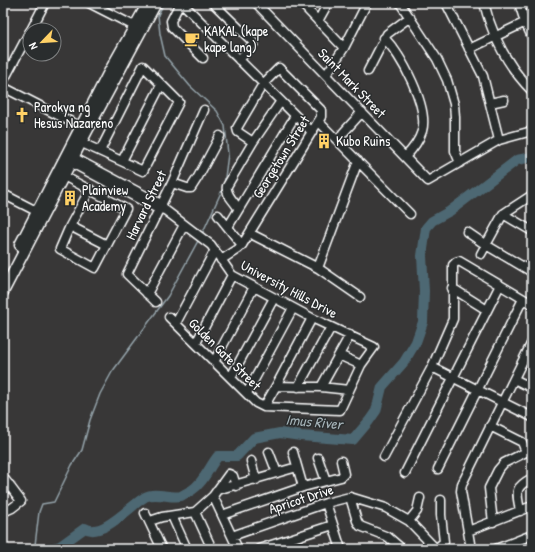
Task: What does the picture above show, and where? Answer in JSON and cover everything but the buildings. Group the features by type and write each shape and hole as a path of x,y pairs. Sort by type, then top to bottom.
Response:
{"main road":[{"path":"3,292 40,214 138,28 148,3"},
{"path":"138,28 156,3"},
{"path":"69,159 82,143 84,129"},
{"path":"3,277 40,214"}],"street":[{"path":"35,22 45,3"},
{"path":"89,3 138,28"},
{"path":"203,58 172,27 171,21 181,3 311,131"},
{"path":"213,3 254,43 239,60"},
{"name":"Saint Mark Street","path":"256,3 428,181 460,163"},
{"path":"301,3 344,48"},
{"path":"318,21 328,3"},
{"path":"326,75 344,48 367,3"},
{"path":"400,3 437,59 451,92 455,117 455,151 460,163 499,140 532,131"},
{"path":"446,3 483,76 499,140"},
{"path":"484,3 488,20 496,37 518,76 532,91"},
{"path":"519,3 528,20 532,37"},
{"path":"368,71 387,34 410,18"},
{"path":"469,49 528,20"},
{"path":"384,38 394,50 410,78 417,93 424,118 422,131 418,140 405,157"},
{"path":"3,82 22,46"},
{"path":"82,143 143,171 179,102 143,66 100,151"},
{"name":"Georgetown Street","path":"221,260 242,245 321,116 321,110 279,68 264,84"},
{"path":"253,142 238,132 237,128 264,84"},
{"path":"122,161 161,85"},
{"path":"3,87 84,129"},
{"path":"490,103 504,100"},
{"path":"238,208 226,190 227,186 253,142 281,101"},
{"name":"Harvard Street","path":"156,302 127,274 162,207 204,110"},
{"path":"338,141 343,133 362,112"},
{"path":"228,227 238,208 296,116"},
{"path":"322,125 410,214"},
{"path":"172,183 191,188 220,136"},
{"name":"University Hills Drive","path":"69,159 162,207 205,240 215,250 232,275 312,318 350,335 374,348 361,364"},
{"path":"318,268 358,161"},
{"path":"61,174 90,189 126,209 95,268 60,249 70,226 90,189"},
{"path":"3,194 40,214"},
{"path":"481,254 503,214 532,195"},
{"path":"503,214 532,231"},
{"path":"218,215 242,245"},
{"path":"147,294 184,225"},
{"path":"70,226 107,245"},
{"path":"467,232 532,272"},
{"path":"255,236 318,268 360,297"},
{"path":"176,323 215,250"},
{"path":"384,457 432,366 453,319 453,265 459,261 532,304"},
{"path":"196,344 232,275"},
{"path":"406,473 500,285"},
{"path":"214,362 254,287"},
{"path":"452,288 487,310"},
{"path":"231,377 274,298"},
{"path":"438,469 523,299"},
{"path":"247,394 293,308"},
{"name":"Golden Gate Street","path":"169,317 256,403 264,407"},
{"path":"312,318 264,407 340,410 361,364 339,355"},
{"path":"298,387 331,327"},
{"path":"321,387 350,335"},
{"path":"471,549 461,487 502,402 514,379 529,356 532,342"},
{"path":"432,366 532,417"},
{"path":"514,379 532,388"},
{"path":"276,386 321,387 349,390"},
{"path":"490,426 522,442 529,450 504,463 498,470 489,488 493,522"},
{"path":"269,452 277,473"},
{"path":"293,452 303,487"},
{"path":"318,458 326,481"},
{"path":"251,461 256,480"},
{"path":"222,515 303,487 341,476 344,474 341,461"},
{"path":"215,493 297,467"},
{"path":"150,521 162,517 195,512 215,493 230,474 236,486"},
{"path":"3,477 21,501 12,508 3,512"},
{"path":"520,511 517,492 518,488 532,478"},
{"path":"3,491 10,485"},
{"path":"215,493 222,515 238,549"},
{"path":"350,497 357,521 360,526 388,537 402,549"},
{"name":"Apricot Drive","path":"232,536 326,503 350,497 386,508 409,521 436,549"},
{"path":"409,521 416,511 420,498"},
{"path":"436,549 444,542 441,500"},
{"path":"326,503 341,549"},
{"path":"468,531 532,506"},
{"path":"195,512 212,549"},
{"path":"145,513 162,549"},
{"path":"172,516 187,549"},
{"path":"259,549 333,525"},
{"path":"496,549 532,535"}],"waterway":[{"path":"164,3 158,15 160,34 165,56 190,86 217,111 225,126 228,154 224,185"},
{"name":"Imus River","path":"49,549 60,546 85,528 92,530 100,529 108,525 149,495 177,497 189,492 200,483 218,456 237,456 254,438 280,433 353,440 376,411 382,387 404,362 416,342 423,322 424,291 422,256 426,228 432,221 450,211 517,160 532,157"},
{"path":"202,234 223,188"},
{"path":"36,549 35,545 39,512 42,504 54,502 72,465 82,450 90,420 100,394 112,372 168,296 199,239"}],"place":[{"name":"KAKAL (kape kape lang)","path":"192,39"},
{"name":"Parokya ng Hesus Nazareno","path":"22,115"},
{"name":"Kubo Ruins","path":"324,141"},
{"name":"Plainview Academy","path":"70,198"}]}
